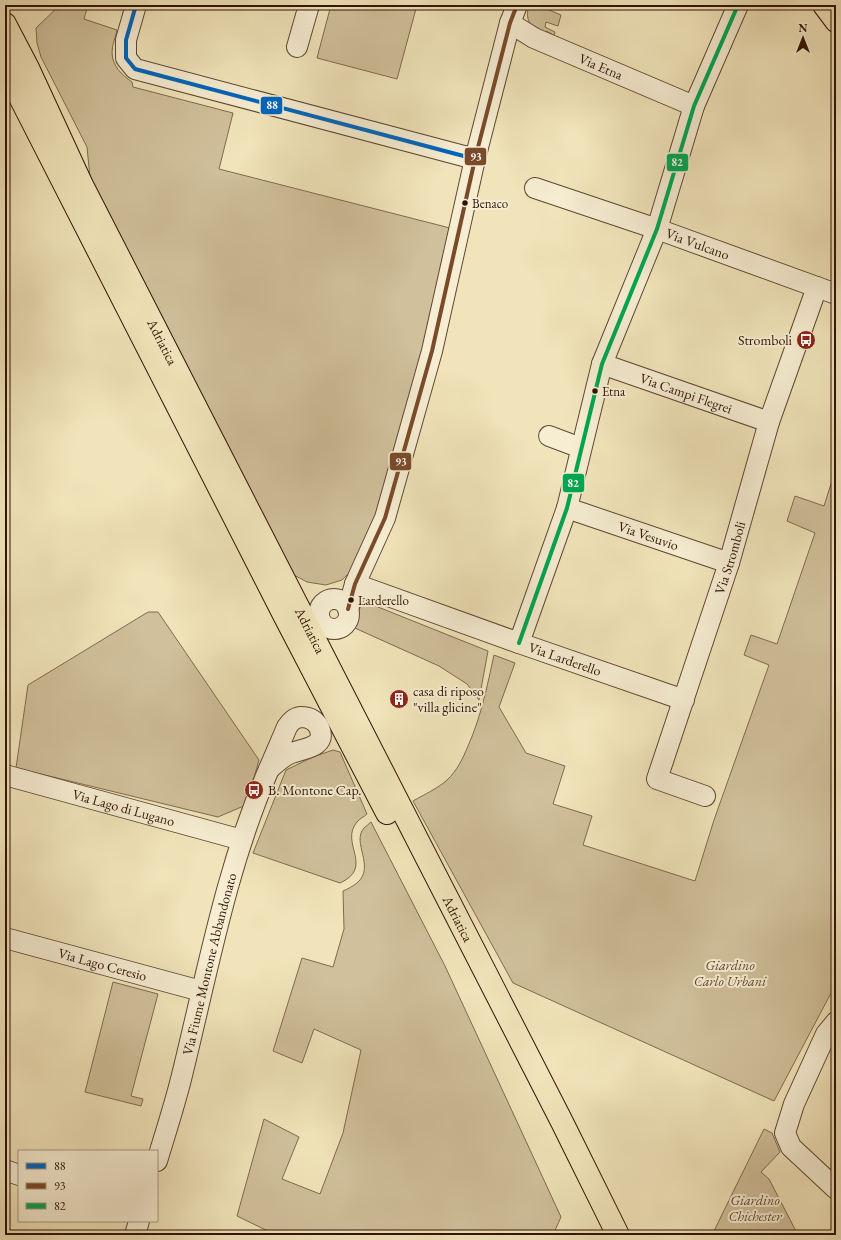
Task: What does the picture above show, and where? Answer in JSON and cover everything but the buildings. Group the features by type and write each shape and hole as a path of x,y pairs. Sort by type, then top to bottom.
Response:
{"main road":[{"path":"824,5 836,21"},
{"name":"Adriatica","path":"5,24 28,68 82,185 559,1115 618,1235"},
{"name":"Adriatica","path":"5,68 279,606 586,1195 605,1235"}],"street":[{"path":"136,5 126,40 126,58 135,69 475,160"},
{"path":"297,47 308,5"},
{"path":"340,604 356,584 385,518 432,351 475,160 510,23 517,5"},
{"path":"519,643 567,508 602,364 657,228 694,106 738,5"},
{"name":"Via Etna","path":"510,23 534,38 694,106"},
{"name":"Via Vulcano","path":"535,188 657,228 836,294"},
{"name":"Via Stromboli","path":"705,796 657,779 729,563 769,422 817,287"},
{"name":"Via Campi Flegrei","path":"602,364 769,422"},
{"path":"549,436 582,448"},
{"name":"Via Vesuvio","path":"567,508 729,563"},
{"name":"Via Larderello","path":"356,584 519,643 684,700"},
{"name":"Via Fiume Montone Abbandonato","path":"158,1158 183,1072 201,991 242,840 254,803 269,769"},
{"name":"Via Lago di Lugano","path":"5,776 242,840"},
{"name":"Via Lago Ceresio","path":"5,938 201,991"},
{"path":"836,1022 826,1034 794,1104 785,1133 791,1147 836,1188"},
{"path":"5,1170 18,1175"},
{"path":"135,1235 139,1222"}],"green space":[{"path":"60,5 88,5 84,19 117,30 112,49 112,57 121,73 132,82 133,87 233,113 219,169 450,228 440,284 373,530 355,567 342,580 326,585 307,582 294,575 90,178 87,147 41,57 37,43 36,28"},
{"path":"331,5 417,5 397,79 317,58"},
{"path":"529,5 537,5 561,15 558,26 546,22 545,27 555,32 553,39 551,38 552,34 546,31 544,36 530,24 528,20"},
{"name":"Giardino Carlo Urbani","path":"836,468 836,988 830,995 774,1101 513,983 413,801 443,783 454,773 459,764 477,724 494,655 515,663 499,707 526,753 565,766 553,804 592,816 583,845 695,881 714,820 769,665 744,655 751,635 777,644 815,533 787,521 795,496 824,506"},
{"path":"363,601 488,651 479,700 467,684 439,666 352,626"},
{"path":"148,612 158,612 259,760 246,805 218,817 16,768 28,685"},
{"path":"333,750 340,752 367,814 358,821 353,830 352,838 356,862 355,870 350,877 340,883 253,853 286,770 313,757"},
{"path":"371,822 445,966 561,1217 553,1235 276,1235 237,1216 264,1119 299,1137 282,1179 320,1194 343,1133 361,1050 314,1029 302,1063 273,1051 302,958 333,967 344,929 343,891 357,883 362,877 364,862 360,840 364,828"},
{"path":"113,982 158,994 131,1096 143,1099 141,1106 85,1092"},
{"name":"Giardino Chichester","path":"764,1129 772,1133 780,1152 761,1172 769,1179 798,1235 712,1235"}],"transit line":[{"name":"88","path":"136,5 126,40 126,58 135,69 475,159"},
{"name":"93","path":"348,609 355,584 385,518 432,351 475,159 510,23 517,5"},
{"name":"82","path":"519,643 567,508 602,364 657,229 694,106 738,5"}],"place":[{"name":"Benaco","path":"465,203"},
{"name":"Stromboli","path":"806,340"},
{"name":"Etna","path":"595,391"},
{"name":"Larderello","path":"351,600"},
{"name":"casa di riposo \"villa glicine\"","path":"399,699"},
{"name":"B. Montone Cap.","path":"254,790"}]}
